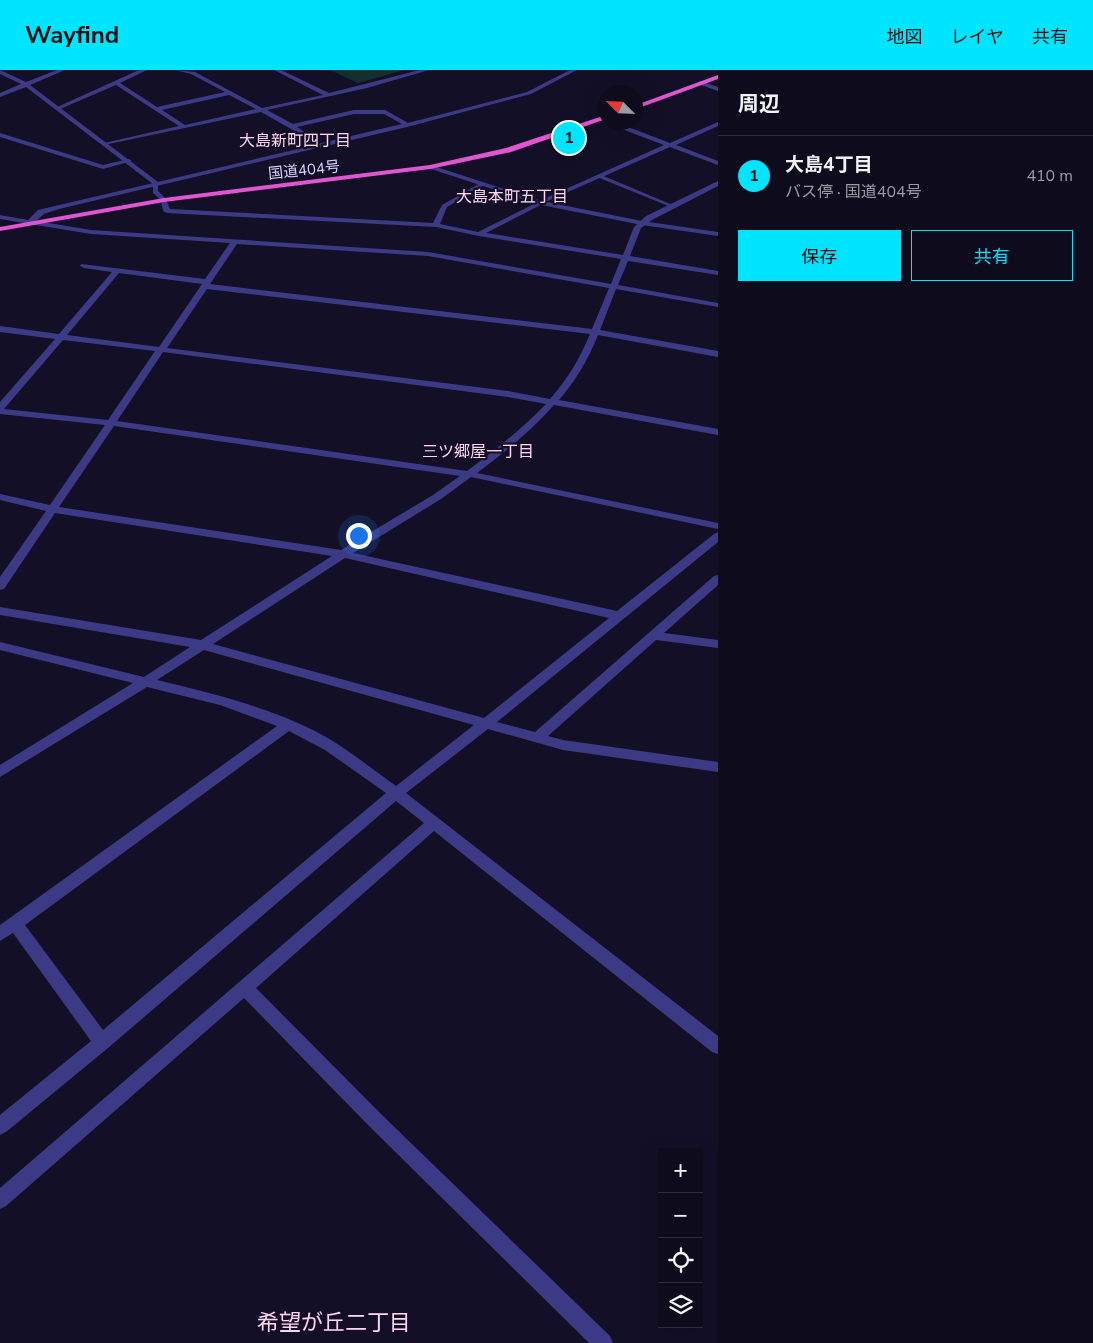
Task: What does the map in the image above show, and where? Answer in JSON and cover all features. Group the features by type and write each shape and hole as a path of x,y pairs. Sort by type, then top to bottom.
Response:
{"highway":[{"path":"643,103 718,77"},
{"name":"国道404号","path":"0,229 30,222 164,200 430,167 508,150 598,122"}],"street":[{"path":"0,95 62,70"},
{"path":"58,108 144,70"},
{"path":"178,70 193,73 292,126 307,136 314,145"},
{"path":"277,70 328,95"},
{"path":"106,144 328,95 426,70"},
{"path":"30,222 41,212 57,207 314,145 407,125 529,93 574,70"},
{"path":"0,72 28,85 156,183"},
{"path":"117,83 184,127"},
{"path":"700,83 718,89"},
{"path":"156,108 229,93"},
{"path":"292,126 354,112 385,112 407,125"},
{"path":"479,234 490,227 599,176 718,124"},
{"path":"631,130 718,163"},
{"path":"0,135 103,167 129,161"},
{"path":"430,167 541,203 718,234"},
{"path":"156,183 156,192 164,200 167,211 436,224 479,234 718,273"},
{"path":"0,772 204,645 343,554 437,497 502,450 535,421 569,383 582,363 596,332 612,287 638,227 642,222 718,183"},
{"path":"436,224 444,206 482,184"},
{"path":"0,217 91,232 428,254 718,305"},
{"path":"0,586 235,241"},
{"path":"84,266 206,284 596,332 718,354"},
{"path":"0,410 116,271"},
{"path":"0,329 553,401 718,432"},
{"path":"0,410 110,423 469,474 718,526"},
{"path":"0,497 52,509 343,554 619,616"},
{"path":"0,1126 396,793 485,724 718,536"},
{"path":"538,737 718,580"},
{"path":"0,611 204,645 563,745 718,768"},
{"path":"654,636 718,644"},
{"path":"0,646 245,707 288,725 330,746 396,793 718,1046"},
{"path":"0,934 146,826 288,725"},
{"path":"0,1200 434,823"},
{"path":"15,924 102,1042"},
{"path":"245,988 376,1121 603,1343"}],"lane":[{"path":"599,176 673,206"}],"green space":[{"path":"330,70 404,70 358,83"}],"place":[{"name":"大島4丁目","path":"569,138"}],"district":[{"name":"大島新町四丁目","path":"295,141"},
{"name":"大島本町五丁目","path":"512,197"},
{"name":"三ツ郷屋一丁目","path":"478,452"},
{"name":"希望が丘二丁目","path":"334,1323"}]}
